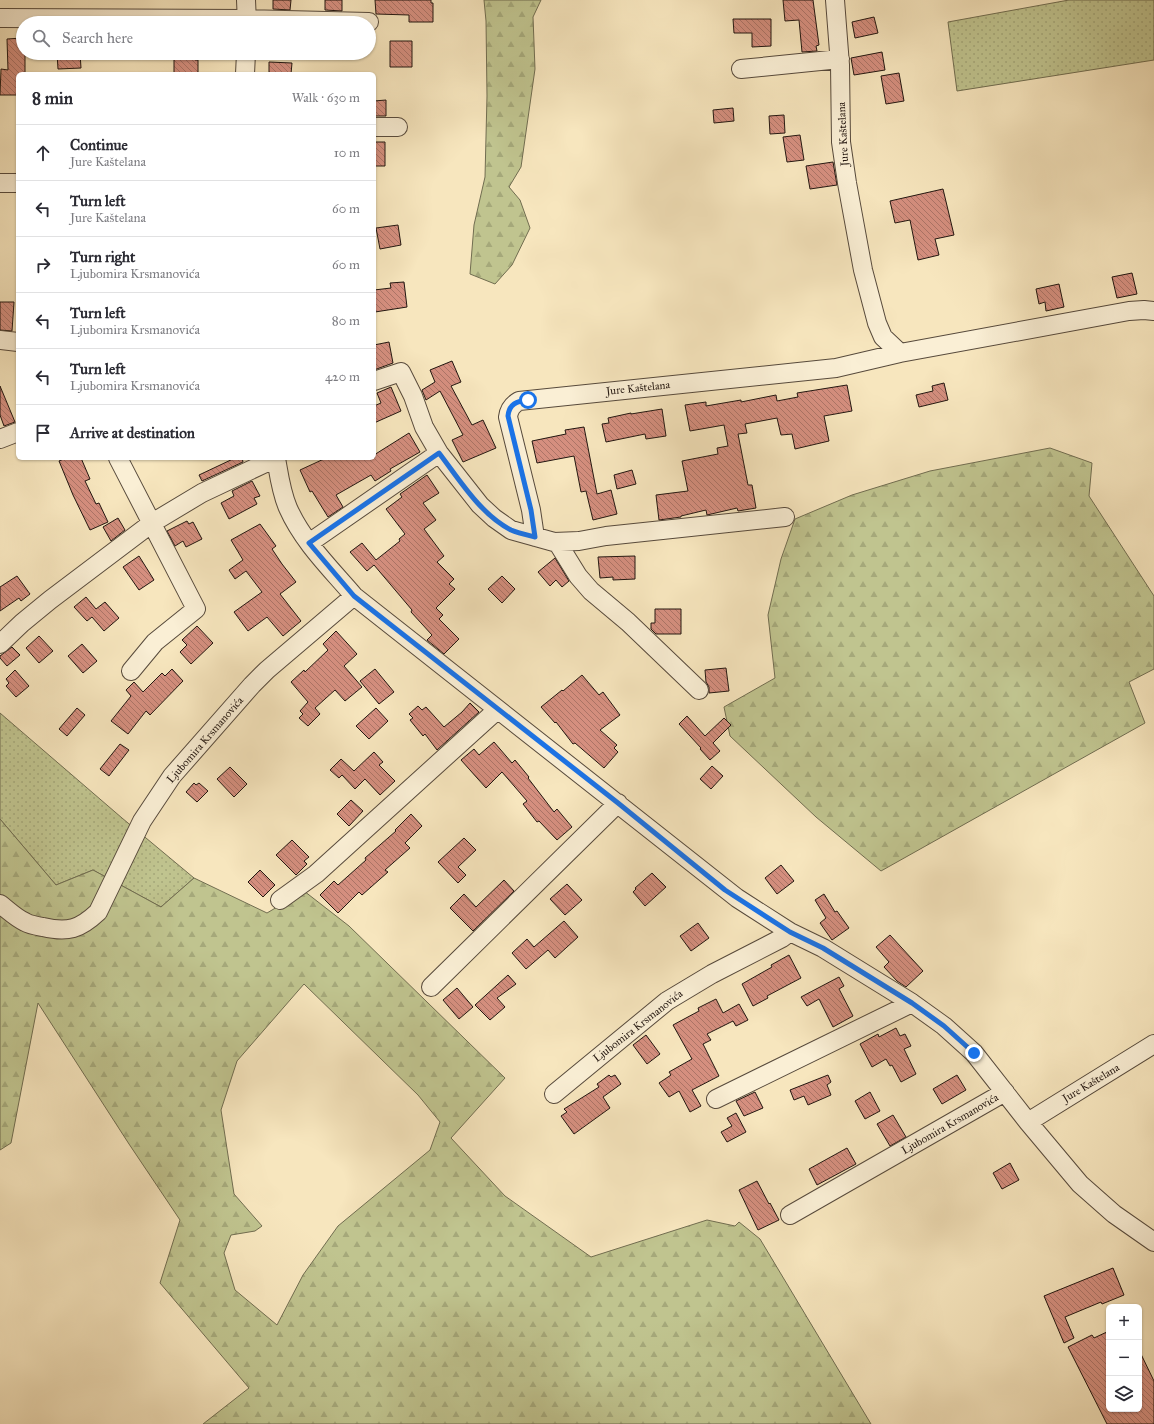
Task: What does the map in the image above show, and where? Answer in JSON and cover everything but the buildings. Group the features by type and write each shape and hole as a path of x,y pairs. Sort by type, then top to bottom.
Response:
{"street":[{"path":"246,0 247,16"},
{"name":"Jure Kaštelana","path":"835,0 840,59 841,142 863,270 877,323 883,337 900,353"},
{"path":"0,18 16,18"},
{"path":"741,69 840,59"},
{"path":"245,72 246,60"},
{"path":"376,127 398,127"},
{"path":"0,183 16,183"},
{"name":"Jure Kaštelana","path":"535,537 531,510 508,416 509,410 519,401 836,368 900,353 1129,311 1154,311"},
{"path":"874,359 880,348 883,337"},
{"path":"0,340 16,342"},
{"path":"376,380 401,372 413,396 424,427 439,453 480,505 494,518 511,530 557,542 579,541 606,536 786,517"},
{"path":"0,439 16,433"},
{"path":"309,543 439,453"},
{"path":"119,460 196,609 155,642 131,671"},
{"name":"Ljubomira Krsmanovića","path":"0,644 44,605 152,523 202,493 272,460"},
{"name":"Ljubomira Krsmanovića","path":"276,460 280,484 288,509 309,543 354,596 497,710 618,803 725,890 790,932 823,948 912,1003 944,1026 974,1053 1028,1122 1080,1184 1114,1214 1154,1242"},
{"path":"557,542 578,576 591,591 628,622 699,690"},
{"name":"Ljubomira Krsmanovića","path":"0,904 26,923 52,929 67,930 80,927 98,912 142,821 172,776 267,670 354,596"},
{"path":"280,900 316,874 497,710"},
{"path":"431,987 618,803"},
{"name":"Ljubomira Krsmanovića","path":"554,1094 667,1001 712,974 782,938 790,932"},
{"path":"716,1099 912,1003"},
{"name":"Jure Kaštelana","path":"1028,1122 1154,1044"},
{"name":"Ljubomira Krsmanovića","path":"790,1216 1005,1092"}],"green space":[{"path":"484,0 541,0 533,17 535,69 521,167 509,187 520,200 530,228 512,265 495,284 470,274 474,225 485,177 487,96 486,21"},
{"path":"1069,0 1154,0 1154,60 957,91 948,22"},
{"path":"1050,448 1092,463 1089,496 1154,596 1154,669 1129,682 1145,723 881,871 816,817 730,736 724,707 775,678 768,615 781,559 795,519 852,495 930,471"},
{"path":"0,713 194,878 161,907 93,870 56,885 0,819"},
{"path":"0,819 56,885 93,870 161,907 194,878 267,913 304,891 349,926 505,1078 451,1138 505,1196 591,1257 707,1220 735,1226 739,1222 760,1239 871,1424 203,1424 249,1388 160,1283 180,1220 38,1003 11,1143 0,1150","holes":["304,984 418,1095 440,1122 430,1150 338,1226 303,1275 277,1325 235,1290 224,1253 231,1235 255,1231 262,1226 234,1194 221,1110 237,1061"]}],"route":[{"path":"528,400 519,401 514,404 509,410 508,416 531,510 535,537 511,530 494,518 480,505 439,453 309,543 354,596 497,710 618,803 725,890 790,932 823,948 912,1003 944,1026 974,1053"}]}
